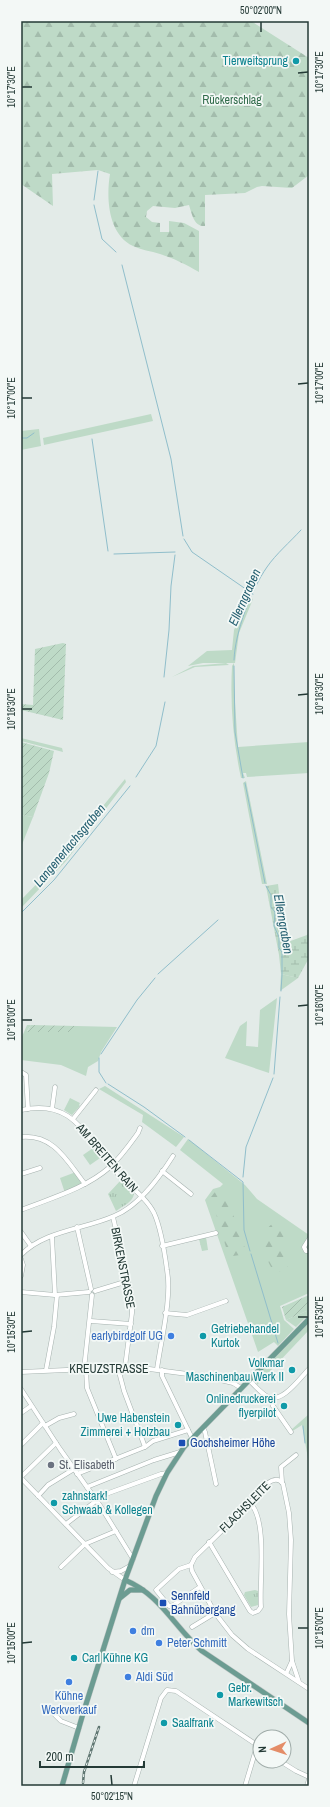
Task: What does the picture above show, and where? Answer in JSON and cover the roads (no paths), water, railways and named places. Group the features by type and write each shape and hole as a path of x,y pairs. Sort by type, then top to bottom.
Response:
{"main road":[{"path":"62,1786 78,1728 130,1565 156,1496 167,1473 180,1452 192,1438 309,1319"},
{"path":"125,1580 144,1590 160,1604 187,1638 202,1652 309,1723"},
{"path":"120,1598 129,1590 144,1590"}],"street":[{"path":"21,1072 26,1075 28,1109"},
{"path":"52,1109 55,1087"},
{"name":"AM BREITEN RAIN","path":"73,1119 96,1090"},
{"name":"AM BREITEN RAIN","path":"21,1110 52,1109 73,1119 89,1136 111,1166 155,1215 168,1270 159,1370"},
{"path":"21,1210 85,1184 111,1166 137,1135 140,1128"},
{"path":"21,1137 38,1137 51,1143 64,1156 85,1184"},
{"path":"21,1255 31,1246 77,1227 113,1217 133,1204 173,1156"},
{"path":"21,1174 40,1168"},
{"path":"162,1171 191,1194"},
{"name":"BIRKENSTRASSE","path":"113,1217 132,1300 131,1324 125,1367"},
{"path":"77,1227 92,1292 91,1321 85,1369 87,1388 116,1458"},
{"path":"21,1232 31,1246"},
{"path":"162,1246 216,1233"},
{"path":"46,1370 54,1327 56,1295 52,1237"},
{"path":"309,1239 304,1247 306,1251 309,1251"},
{"path":"21,1259 23,1264 21,1276"},
{"path":"21,1292 56,1295 92,1292 128,1281"},
{"path":"165,1313 187,1315 226,1302"},
{"path":"91,1321 131,1324"},
{"name":"KREUZSTRASSE","path":"21,1372 125,1367 203,1376 229,1382 241,1388"},
{"path":"118,1368 124,1391 145,1447"},
{"path":"249,1380 270,1397 277,1398 283,1395 309,1369"},
{"path":"159,1370 192,1438"},
{"path":"21,1389 77,1474 96,1499 133,1559"},
{"path":"270,1397 273,1406 291,1432"},
{"path":"21,1413 31,1406"},
{"path":"21,1444 44,1424 74,1414"},
{"path":"203,1428 216,1484"},
{"path":"77,1474 154,1442 188,1430"},
{"path":"56,1443 21,1477 112,1572 125,1580"},
{"path":"87,1487 154,1460 180,1452"},
{"path":"282,1482 281,1467 296,1455"},
{"path":"38,1496 48,1485 74,1469"},
{"path":"66,1524 96,1499 167,1473"},
{"name":"FLACHSLEITE","path":"191,1565 195,1557 209,1542 250,1503 270,1481 276,1480 282,1482 288,1502 290,1524 289,1614 292,1661 299,1683"},
{"path":"209,1542 250,1611 253,1613 258,1611 261,1607 260,1529 256,1510 250,1503"},
{"path":"62,1567 84,1544 116,1531"},
{"path":"112,1572 122,1571 130,1565"},
{"path":"200,1587 172,1606 169,1606 156,1590 179,1569 191,1565 192,1572 200,1587 215,1613 228,1630 240,1642 309,1689"},
{"path":"192,1627 215,1613"},
{"name":"FLACHSLEITE","path":"286,1674 292,1661"},
{"path":"134,1786 161,1698 167,1690 176,1691 252,1742"},
{"path":"47,1707 61,1721 78,1728"},
{"path":"244,1786 252,1763"},
{"path":"292,1768 309,1778 307,1786"}],"waterway":[{"path":"94,200 98,171"},
{"path":"94,205 102,239 116,252"},
{"path":"122,265 171,459 183,536"},
{"path":"21,438 27,438 34,433"},
{"name":"Langenerlachsgraben","path":"92,439 108,551"},
{"name":"Ellerngraben","path":"234,660 237,637 255,587 271,562 301,530"},
{"path":"184,539 192,552 253,594"},
{"name":"Langenerlachsgraben","path":"114,554 175,552"},
{"name":"Langenerlachsgraben","path":"164,677 169,630 171,586 175,555"},
{"name":"Ellerngraben","path":"234,666 235,732 243,778"},
{"name":"Langenerlachsgraben","path":"136,777 156,746 165,702"},
{"name":"Ellerngraben","path":"245,783 265,883"},
{"name":"Langenerlachsgraben","path":"21,913 54,880 130,786"},
{"name":"Ellerngraben","path":"266,886 271,895 271,907 275,912 274,926 279,937 279,948 282,952 281,991"},
{"path":"158,974 218,920"},
{"path":"101,1054 137,1000 155,978"},
{"name":"Ellerngraben","path":"274,1074 280,997"},
{"path":"99,1058 99,1072 106,1083"},
{"name":"Ellerngraben","path":"243,1177 246,1147 273,1078"},
{"path":"108,1084 144,1107 185,1137"},
{"name":"Ellerngraben","path":"189,1140 243,1182 244,1230 250,1251"},
{"name":"Ellerngraben","path":"251,1254 278,1343"},
{"name":"Ellerngraben","path":"303,1426 305,1443"}],"railway":[{"path":"83,1783 84,1772 99,1727"}],"place":[{"name":"Tierweitsprung","path":"296,61"},
{"name":"earlybirdgolf UG","path":"171,1336"},
{"name":"Getriebehandel Kurtok","path":"203,1336"},
{"name":"Volkmar Maschinenbau Werk II","path":"292,1370"},
{"name":"Onlinedruckerei flyerpilot","path":"284,1406"},
{"name":"Uwe Habenstein Zimmerei + Holzbau","path":"178,1425"},
{"name":"Gochsheimer Höhe","path":"182,1443"},
{"name":"St. Elisabeth","path":"51,1465"},
{"name":"zahnstark! Schwaab & Kollegen","path":"54,1503"},
{"name":"Sennfeld Bahnübergang","path":"163,1603"},
{"name":"dm","path":"133,1631"},
{"name":"Peter Schmitt","path":"159,1643"},
{"name":"Carl Kühne KG","path":"74,1658"},
{"name":"Aldi Süd","path":"128,1677"},
{"name":"Kühne Werkverkauf","path":"69,1682"},
{"name":"Gebr. Markewitsch","path":"220,1695"},
{"name":"Saalfrank","path":"164,1723"}],"park label":[{"name":"Rückerschlag","path":"232,100"}]}
